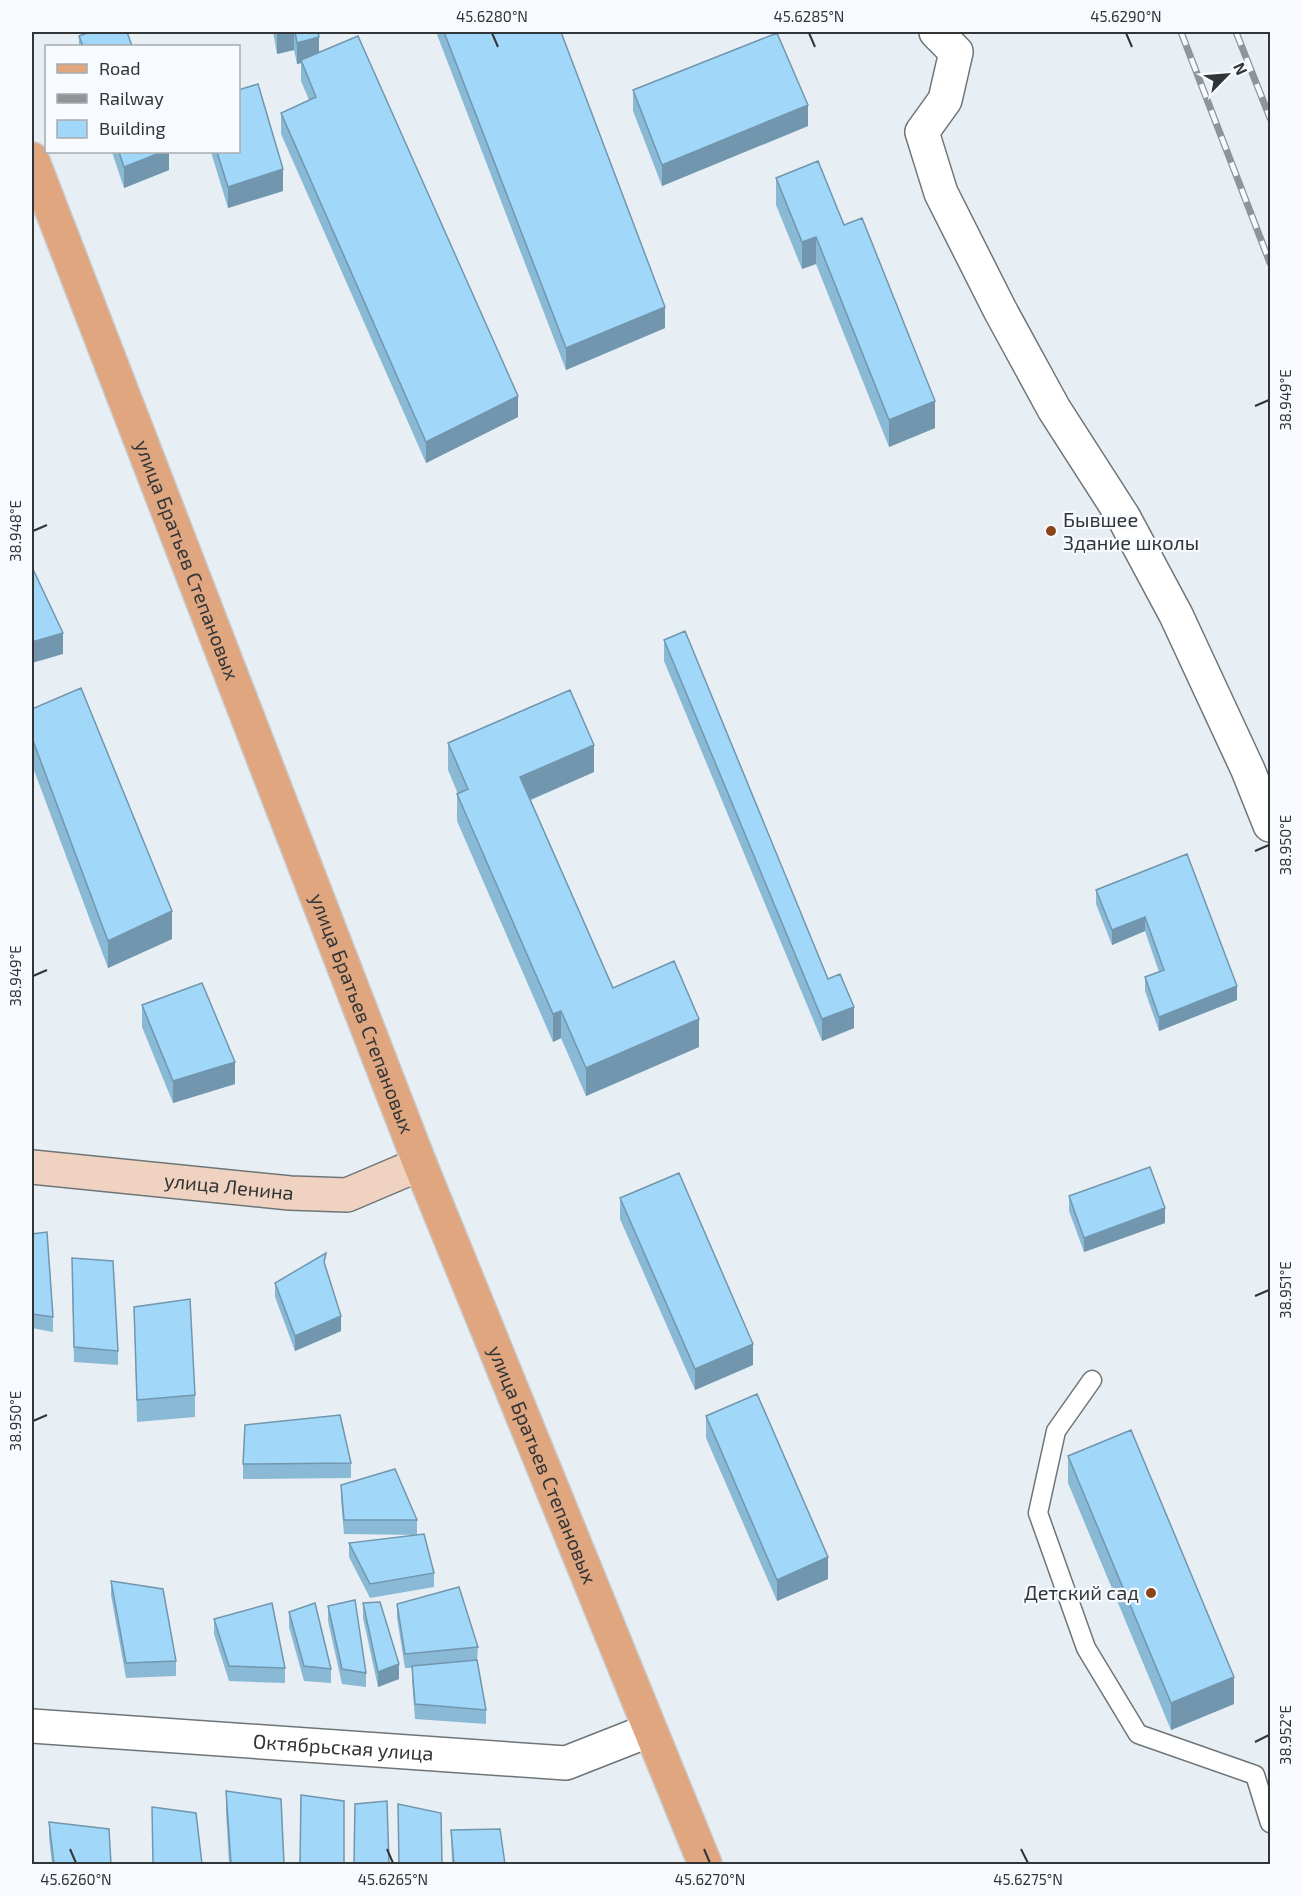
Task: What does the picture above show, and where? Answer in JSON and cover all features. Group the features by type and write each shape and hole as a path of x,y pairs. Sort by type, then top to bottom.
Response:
{"main road":[{"name":"улица Братьев Степановых","path":"32,159 420,1164 705,1864"},
{"name":"улица Ленина","path":"32,1167 278,1192 347,1195 420,1164"}],"street":[{"path":"936,32 956,52 945,100 922,132 941,192 1000,310 1054,410 1124,518 1176,615 1248,770 1270,825"},
{"name":"Октябрьская улица","path":"32,1726 566,1763 650,1730"}],"lane":[{"path":"1092,1380 1056,1431 1038,1513 1086,1648 1138,1734 1255,1775 1270,1823"}],"building":[{"path":"90,32 127,32 132,45 83,45 79,36"},
{"path":"295,32 318,32 319,37 297,43"},
{"path":"444,32 561,32 665,307 566,348"},
{"path":"777,33 808,105 662,165 633,90"},
{"path":"358,36 518,396 426,442 281,113 316,97 301,60"},
{"path":"258,84 283,169 228,187 217,153 240,153 240,89"},
{"path":"119,153 159,153 124,167"},
{"path":"818,161 844,225 862,218 935,401 889,420 816,237 802,242 776,178"},
{"path":"32,567 63,633 32,642"},
{"path":"685,631 828,979 840,974 854,1007 822,1019 664,640"},
{"path":"81,688 172,911 108,941 32,738 32,709"},
{"path":"570,690 594,745 520,777 613,988 674,961 699,1019 586,1068 561,1011 553,1014 457,794 468,789 448,743"},
{"path":"1187,854 1237,986 1159,1017 1145,977 1164,970 1145,917 1112,930 1096,890"},
{"path":"202,983 235,1062 173,1081 142,1005"},
{"path":"1150,1167 1165,1208 1084,1238 1069,1196"},
{"path":"679,1173 753,1344 695,1369 620,1198"},
{"path":"47,1232 53,1317 32,1314 32,1234"},
{"path":"326,1253 324,1262 341,1316 295,1336 275,1283"},
{"path":"72,1258 113,1261 118,1351 74,1347"},
{"path":"190,1299 195,1395 137,1400 134,1307"},
{"path":"757,1394 828,1557 777,1580 706,1416"},
{"path":"340,1415 351,1463 243,1464 245,1425"},
{"name":"Детский сад","path":"1131,1430 1234,1677 1171,1703 1068,1456"},
{"path":"395,1469 417,1520 344,1520 341,1485"},
{"path":"424,1534 434,1573 370,1584 349,1543"},
{"path":"111,1581 163,1589 176,1661 126,1663"},
{"path":"459,1587 478,1647 405,1654 397,1604"},
{"path":"355,1600 366,1673 342,1669 328,1606"},
{"path":"380,1602 399,1664 378,1672 363,1603"},
{"path":"272,1603 285,1668 229,1666 214,1619"},
{"path":"315,1603 331,1669 304,1666 289,1612"},
{"path":"477,1660 486,1710 415,1704 412,1666"},
{"path":"226,1791 281,1799 284,1864 231,1864"},
{"path":"301,1795 344,1801 344,1864 300,1864"},
{"path":"387,1801 389,1864 354,1864 355,1804"},
{"path":"398,1804 441,1813 442,1864 399,1864"},
{"path":"152,1807 196,1813 202,1864 153,1864"},
{"path":"49,1822 109,1829 111,1864 54,1864"},
{"path":"500,1829 505,1864 454,1864 451,1830"}],"railway":[{"path":"1181,32 1270,263"},
{"path":"1236,32 1270,118"}],"place":[{"name":"Бывшее Здание школы","path":"1051,531"},
{"name":"Детский сад","path":"1151,1593"}]}
